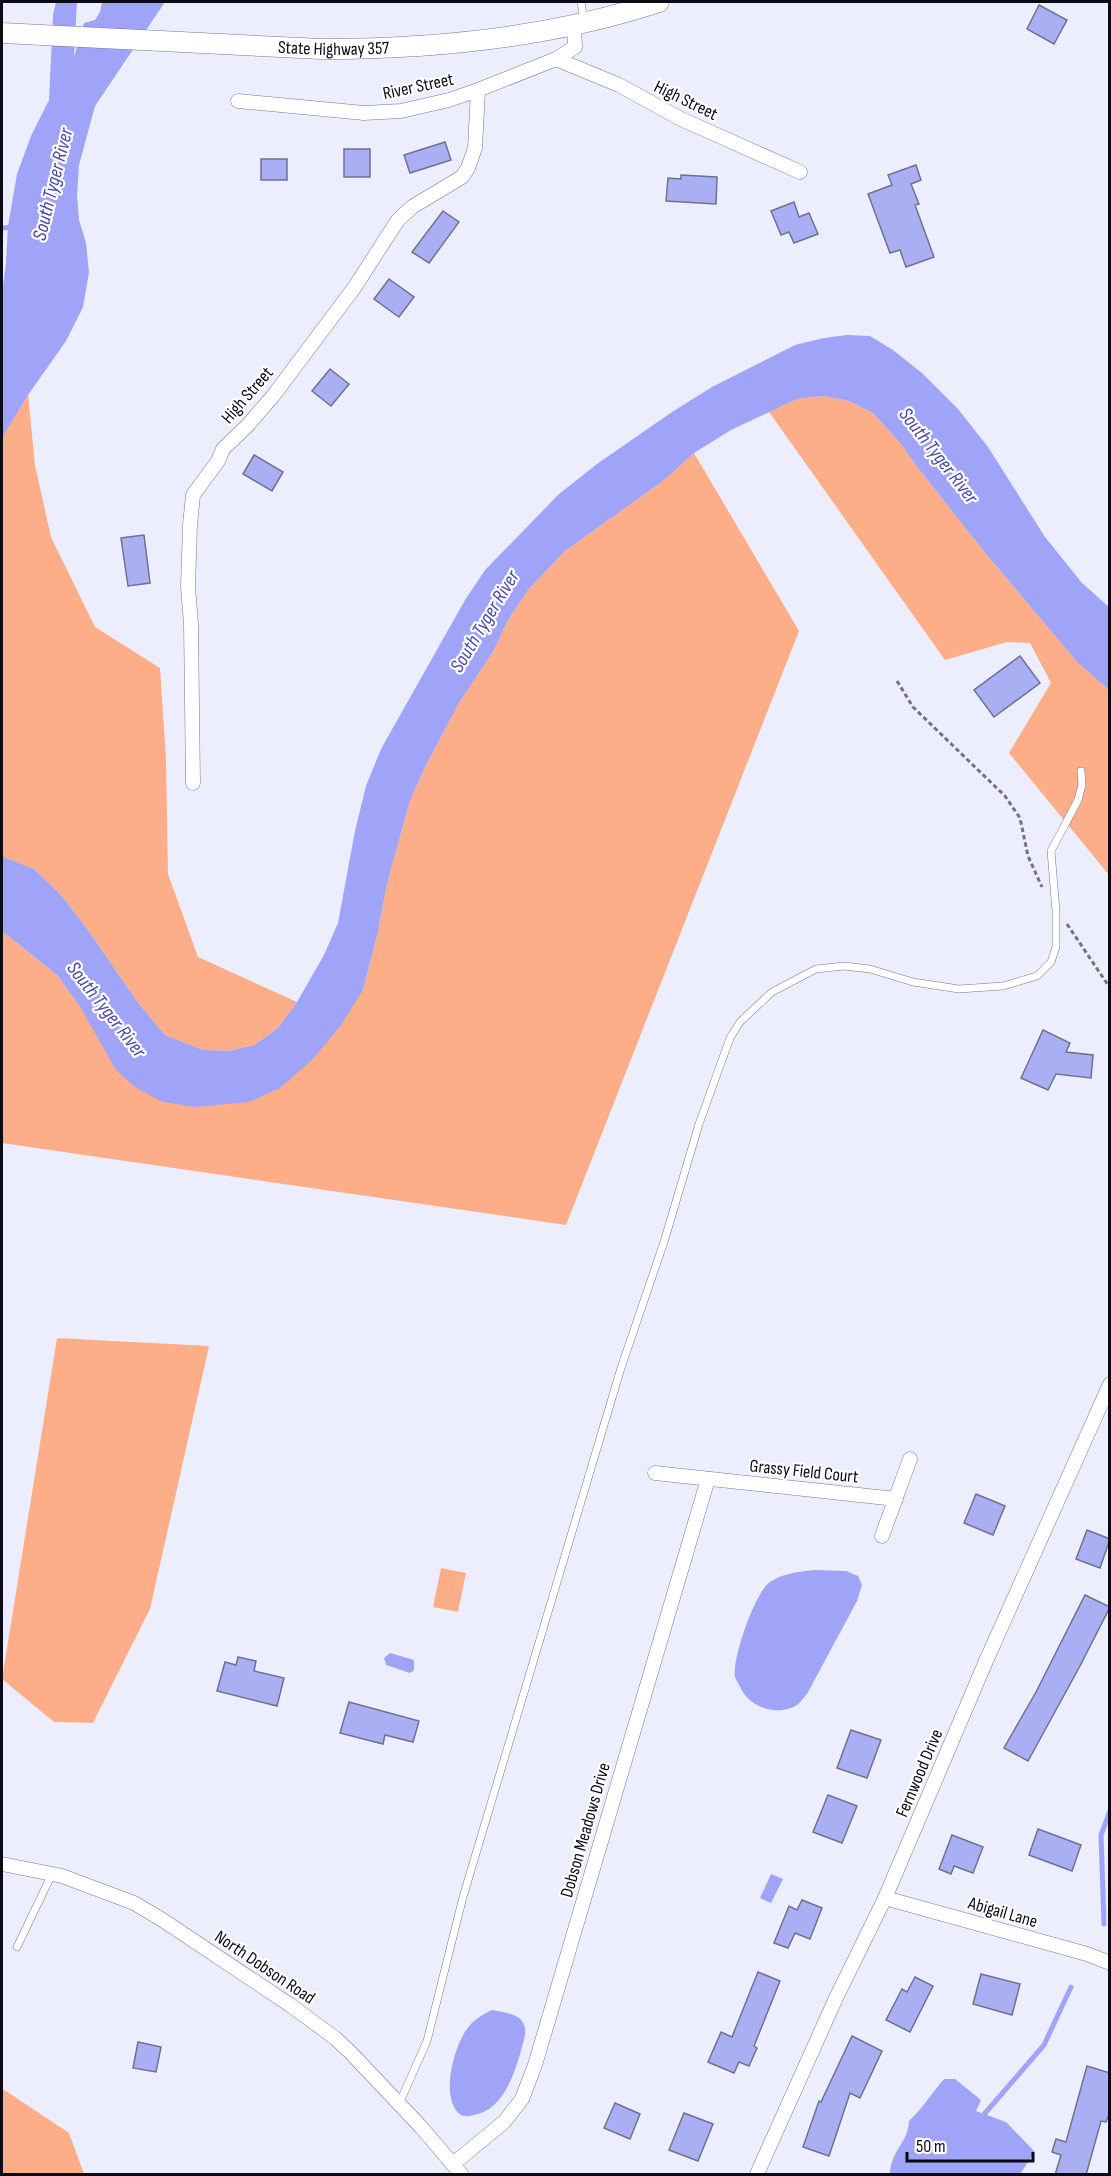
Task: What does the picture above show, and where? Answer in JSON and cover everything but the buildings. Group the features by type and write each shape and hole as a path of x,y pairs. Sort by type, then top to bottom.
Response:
{"main road":[{"name":"State Highway 357","path":"2,33 321,49 382,49 475,41 579,24 659,2"}],"street":[{"name":"River Street","path":"238,101 382,113 449,100 556,59 574,47 579,24"},
{"name":"High Street","path":"556,59 619,85 681,119 800,172"},
{"name":"High Street","path":"193,783 191,624 188,587 193,495 209,474 223,449 273,396 354,288 398,220 412,207 462,177 475,148 478,128 478,90"},
{"name":"Fernwood Drive","path":"757,2175 836,1998 885,1898 986,1662 1110,1384"},
{"path":"882,1536 910,1459"},
{"name":"Grassy Field Court","path":"655,1473 896,1499"},
{"name":"Dobson Meadows Drive","path":"457,2170 504,2122 522,2099 535,2065 708,1479"},
{"name":"North Dobson Road","path":"2,1864 88,1884 134,1904 290,2004 335,2038 399,2104 457,2170"},
{"name":"Abigail Lane","path":"885,1898 1087,1954 1110,1964"}],"lane":[{"path":"579,24 580,2"},
{"path":"399,2104 427,2041 463,1897 618,1378 664,1242 699,1124 730,1038 740,1022 772,992 816,969 844,966 870,969 913,982 959,989 1003,986 1037,976 1051,962 1056,947 1056,911 1051,851 1078,800 1082,785 1081,771"},
{"path":"17,1947 52,1874"}],"path":[{"path":"897,681 913,707 1005,796 1020,818 1028,856 1040,884 1056,911 1074,932 1110,988"}],"shaded area":[{"path":"28,395 35,465 51,537 95,627 160,668 166,759 168,874 198,957 297,1002 278,1028 254,1045 228,1051 203,1050 165,1035 139,1004 62,896 34,869 2,856 2,438"},
{"path":"823,396 849,401 873,413 901,444 982,549 1078,663 1109,690 1109,875 1009,753 1051,683 1030,643 1007,642 945,660 769,412 797,399"},
{"path":"694,453 799,631 566,1225 2,1143 2,931 57,975 79,1005 163,1102 363,990 378,932 387,884 410,801 459,703 493,652 508,620 528,590 565,551 663,481"},
{"path":"57,1338 209,1346 150,1609 93,1723 54,1722 2,1679"},
{"path":"441,1568 466,1573 458,1612 433,1607"},
{"path":"2,2089 69,2133 84,2174 2,2174"}],"water":[{"name":"South Tyger River","path":"56,2 77,2 74,57 84,23 95,20 102,2 165,2 95,106 79,165 77,195 79,220 86,243 89,272 83,307 66,341 28,395 2,438 2,294 8,226 17,174 31,136 49,100 53,15"},
{"name":"South Tyger River","path":"847,335 870,336 893,350 922,373 958,409 988,447 1045,537 1082,583 1109,607 1109,690 1078,663 982,549 901,444 873,413 849,401 823,396 797,399 731,430 694,453 663,481 565,551 528,590 508,620 493,652 459,703 427,763 410,801 387,884 378,932 363,990 341,1025 313,1059 280,1088 249,1102 195,1107 163,1102 136,1088 116,1070 79,1005 57,975 2,931 2,856 34,869 62,896 139,1004 165,1035 203,1050 228,1051 254,1045 278,1028 297,1002 324,955 338,923 366,786 381,749 465,600 485,570 559,494 597,464 672,412 712,387 795,345"},
{"path":"846,1571 858,1576 862,1585 857,1601 807,1694 801,1701 790,1709 782,1710 758,1706 745,1696 735,1677 737,1656 746,1626 764,1588 770,1582 797,1572"},
{"path":"390,1653 414,1660 414,1670 410,1673 386,1665 384,1658"},
{"path":"771,1874 783,1879 771,1903 760,1898"},
{"path":"492,2010 512,2015 522,2021 525,2031 522,2047 512,2078 501,2098 484,2112 463,2116 454,2108 451,2098 451,2073 457,2048 470,2026"},
{"path":"944,2079 955,2079 981,2100 976,2111 1006,2122 1035,2152 1020,2174 888,2174 906,2135 909,2121"}],"waterway":[{"path":"2,228 15,227"},
{"path":"1104,1924 1101,1835 1110,1811"},
{"path":"980,2119 1044,2045 1071,1987"}]}
